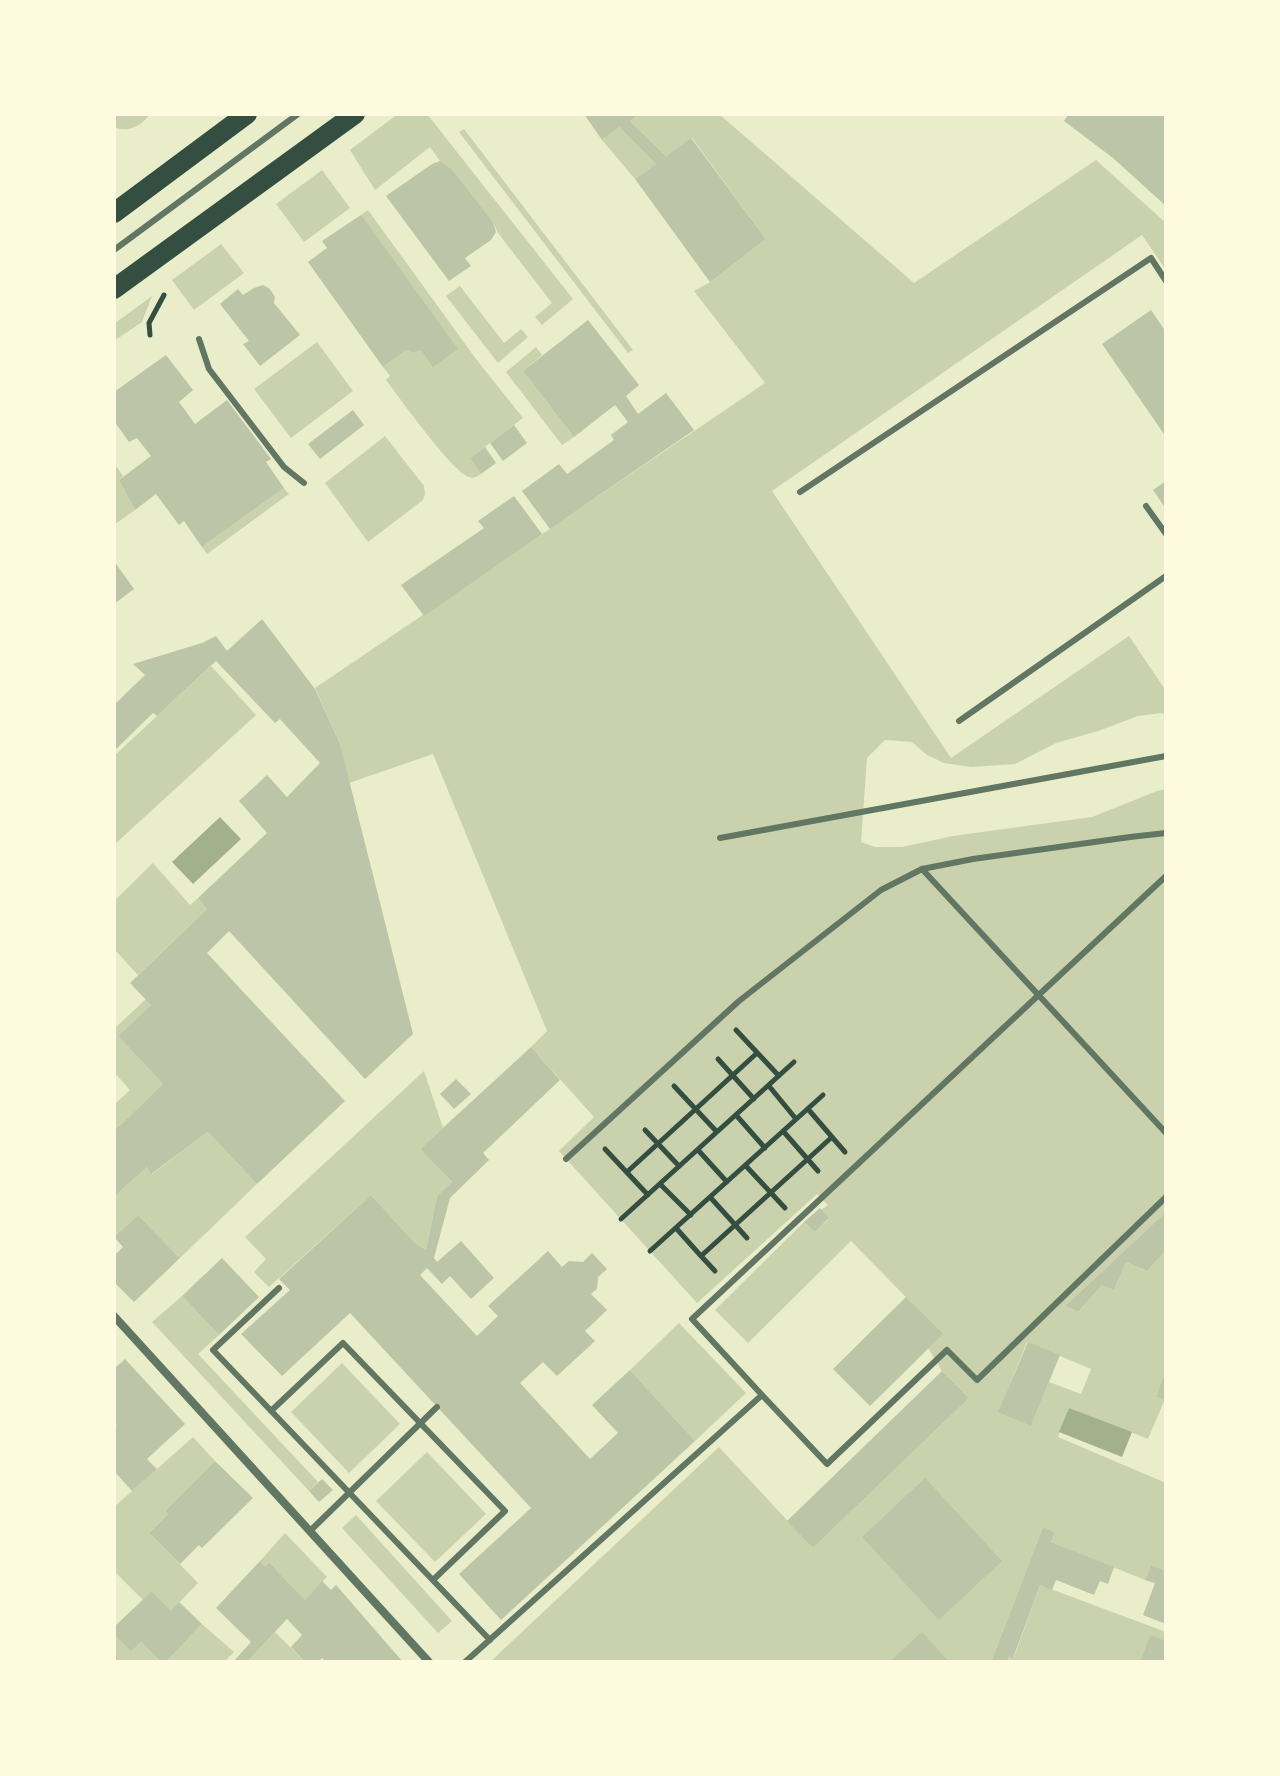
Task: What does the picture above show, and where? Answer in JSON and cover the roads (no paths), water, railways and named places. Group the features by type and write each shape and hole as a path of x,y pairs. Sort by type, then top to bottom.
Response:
{"main road":[{"path":"114,213 247,114"},
{"path":"114,289 355,114"}],"street":[{"path":"114,1316 429,1662"}],"lane":[{"path":"114,250 298,114"},
{"path":"800,492 1151,258 1166,281"},
{"path":"199,339 209,369 284,467 304,483"},
{"path":"1146,506 1166,534"},
{"path":"959,721 1166,576"},
{"path":"720,838 1166,756"},
{"path":"566,1159 723,1015 881,890 922,869 973,859 1166,833"},
{"path":"922,869 1166,1133"},
{"path":"1166,876 692,1319 827,1464 947,1350 977,1380 1166,1197"},
{"path":"279,1288 213,1350 490,1640"},
{"path":"271,1411 343,1343 421,1423 505,1511 433,1580"},
{"path":"465,1662 762,1395"},
{"path":"310,1531 437,1407"}]}
